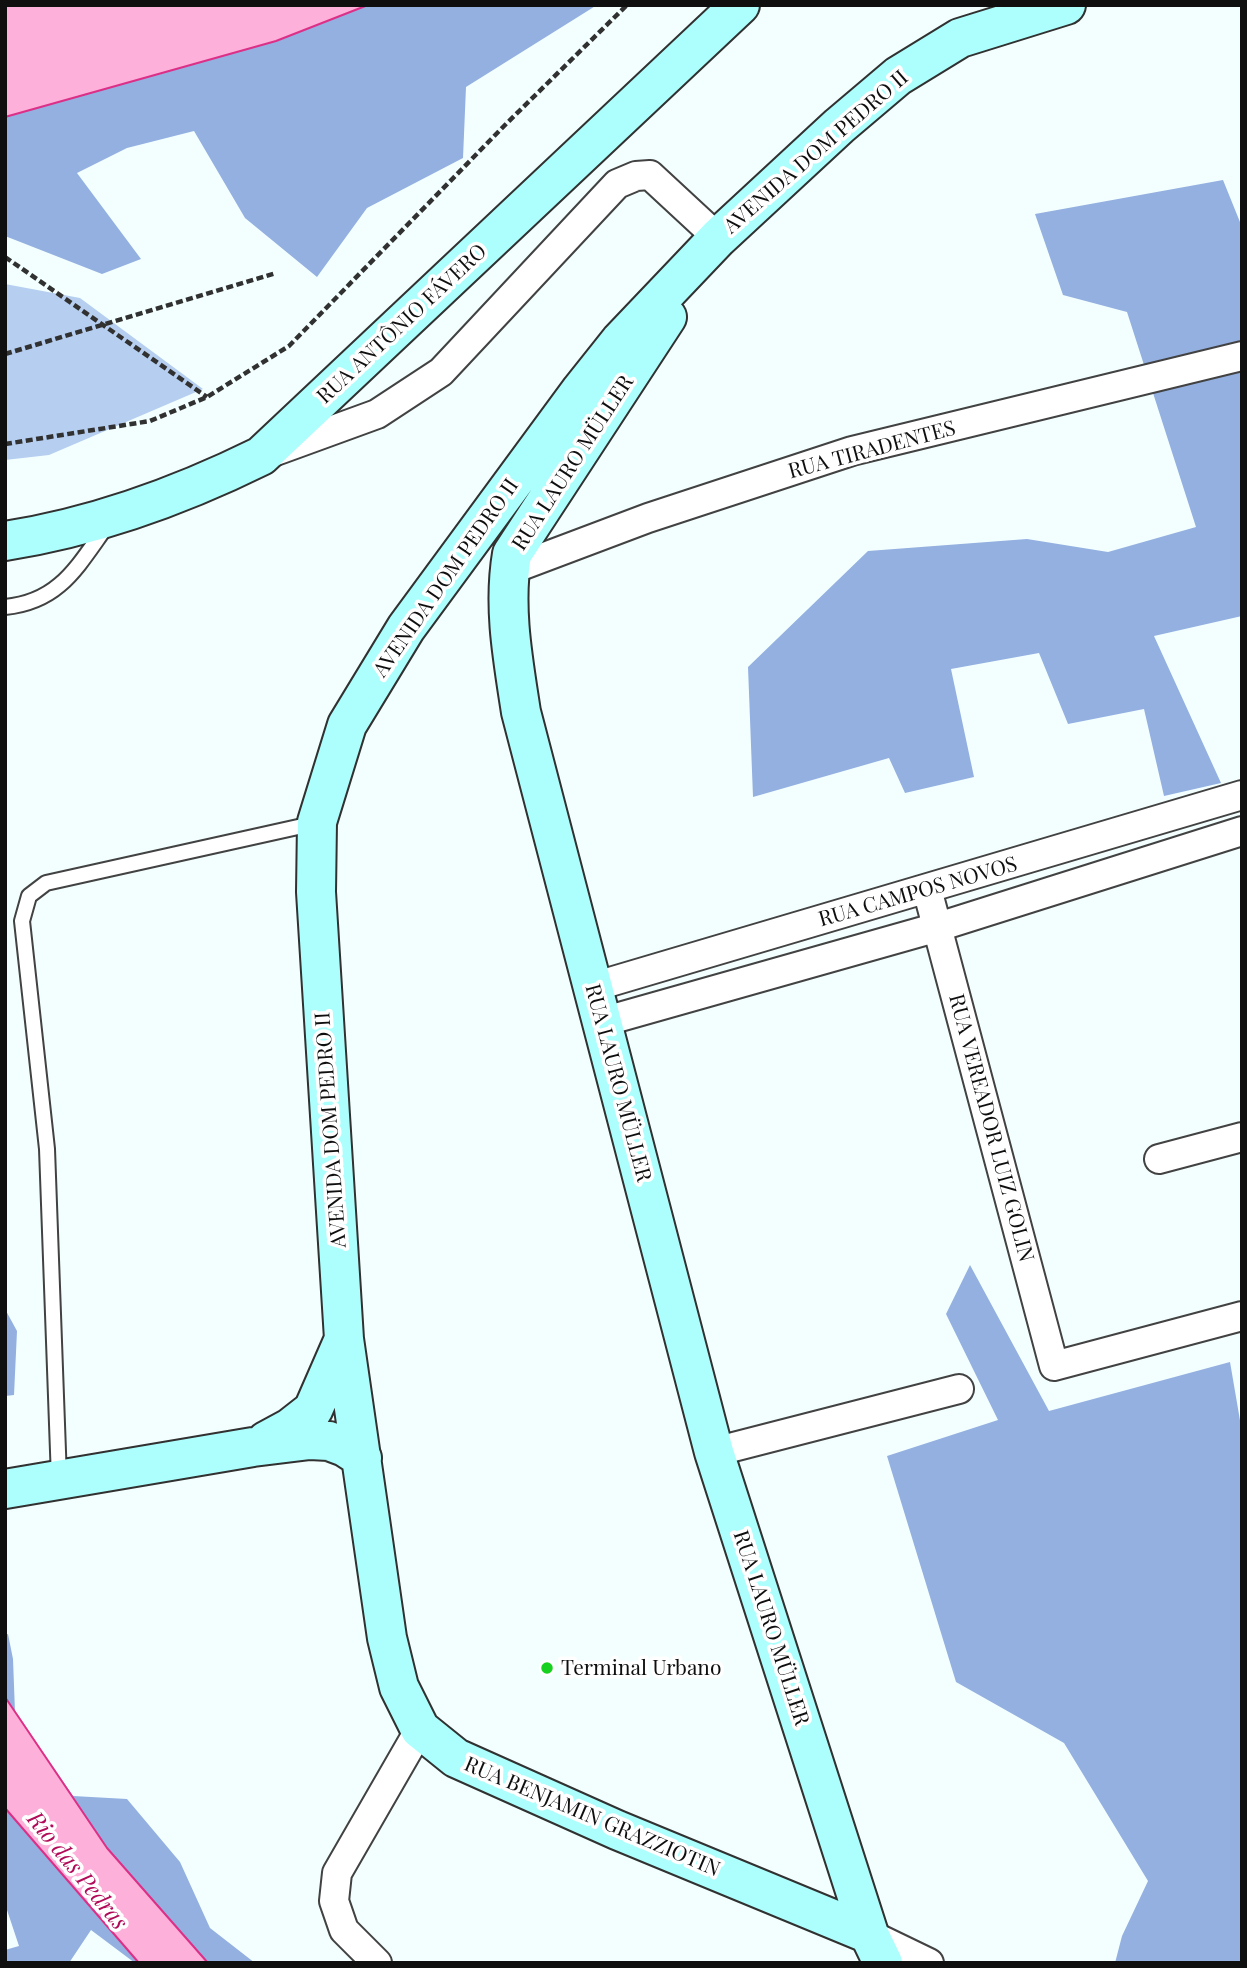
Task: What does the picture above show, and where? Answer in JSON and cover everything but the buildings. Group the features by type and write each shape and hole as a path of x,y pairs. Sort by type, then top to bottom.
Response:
{"main road":[{"name":"RUA ANTÔNIO FÁVERO","path":"5,541 114,517 177,494 261,456 740,5"},
{"name":"AVENIDA DOM PEDRO II","path":"253,1447 290,1428 313,1410 344,1339 316,892 317,822 347,725 406,628 581,390 620,341 718,238 839,126 898,76 960,38 1066,5"},
{"name":"RUA LAURO MÜLLER","path":"718,238 513,554 510,570 509,633 522,712 714,1452 876,1948"},
{"name":"RUA BENJAMIN GRAZZIOTIN","path":"344,1339 387,1638 399,1687 421,1729 456,1758 876,1948"},
{"name":"AVENIDA DOM PEDRO II","path":"5,1489 253,1447 310,1440 329,1441 362,1458"}],"street":[{"path":"261,456 377,414 441,372 617,184 636,176 650,174 718,238"},
{"name":"RUA TIRADENTES","path":"510,570 648,517 852,452 1242,356"},
{"name":"RUA CAMPOS NOVOS","path":"598,1004 927,889 1242,795"},
{"name":"RUA CAMPOS NOVOS","path":"598,1004 937,927 1242,831"},
{"name":"RUA VEREADOR LUIZ GOLIN","path":"927,889 1054,1366 1242,1316"},
{"path":"1159,1159 1242,1137"},
{"path":"714,1452 959,1389"},
{"path":"377,1963 345,1930 334,1901 337,1873 421,1729"},
{"path":"876,1948 929,1963"}],"lane":[{"path":"5,607 23,606 59,588 114,517"},
{"path":"59,1480 47,1149 22,921 29,896 46,883 317,822"}],"path":[{"path":"5,444 150,421 208,397 289,346 506,124 627,5"},
{"path":"5,257 208,397"},
{"path":"5,354 276,273"}],"shaded area":[{"path":"368,5 597,5 466,87 463,158 367,208 317,277 245,218 194,131 127,148 77,173 141,259 102,274 5,236 5,117 276,41"},
{"path":"1223,180 1242,227 1242,616 1154,636 1221,783 1164,796 1144,709 1068,724 1039,653 951,669 974,777 905,793 889,758 753,797 748,667 868,551 1027,539 1108,552 1196,527 1127,312 1063,295 1035,214"},
{"path":"5,284 80,298 203,389 49,455 5,460"},
{"path":"970,1265 1049,1411 1230,1362 1242,1432 1242,1963 1115,1963 1122,1936 1148,1881 1064,1743 956,1682 887,1456 998,1420 946,1314"},
{"path":"5,1309 17,1331 14,1395 5,1396"},
{"path":"8,1634 13,1659 15,1712 73,1796 127,1799 180,1862 210,1928 255,1963 135,1963 91,1930 69,1963 5,1963 5,1950 19,1946 5,1904 5,1635"}],"water":[{"path":"5,5 368,5 276,41 5,117"},
{"name":"Rio das Pedras","path":"5,1697 107,1848 208,1963 139,1963 5,1808"}],"place":[{"name":"Terminal Urbano","path":"547,1668"}]}
